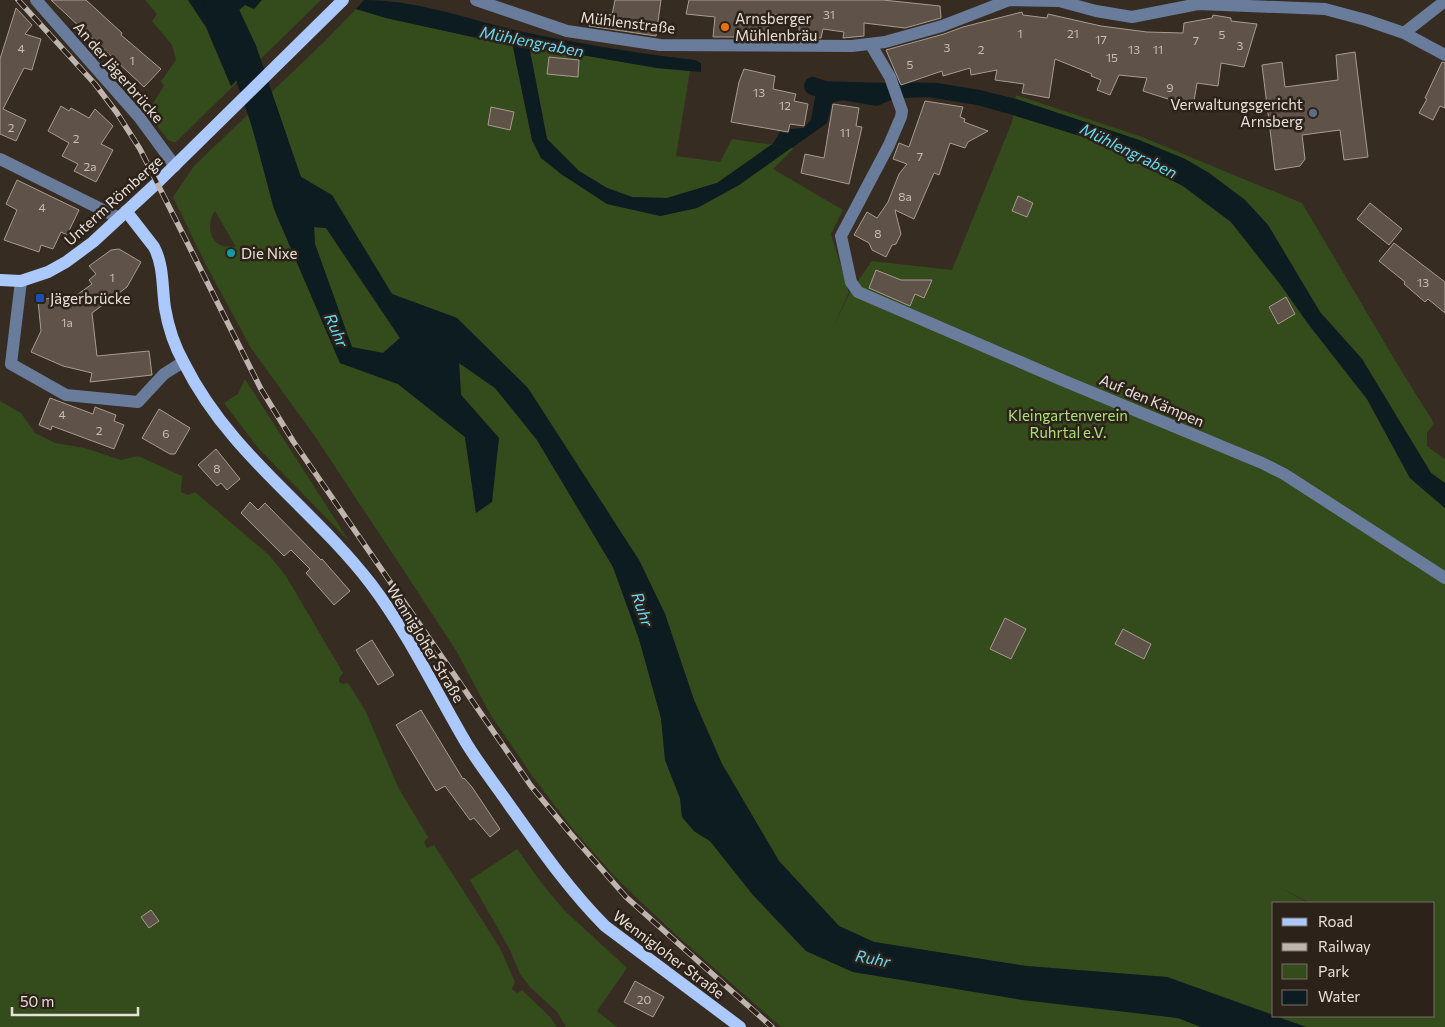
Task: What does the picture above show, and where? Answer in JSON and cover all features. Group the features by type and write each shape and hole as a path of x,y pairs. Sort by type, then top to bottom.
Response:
{"main road":[{"name":"Unterm Römberge","path":"0,280 21,281 42,274 66,262 93,242 175,166 343,0"},
{"name":"Wennigloher Straße","path":"122,215 154,247 158,254 166,310 176,345 198,390 235,440 336,544 372,586 410,642 466,744 554,868 588,909 622,941 740,1027"}],"street":[{"name":"An der Jägerbrücke","path":"36,0 139,118 175,166"},
{"name":"Mühlenstraße","path":"476,0 567,31 660,45 852,46 885,42 942,26 1002,1"},
{"path":"1002,1 1059,1 1097,5 1132,17 1199,2 1328,4 1404,34 1445,55"},
{"path":"1404,34 1445,1"},
{"name":"Auf den Kämpen","path":"871,45 890,77 900,103 901,117 889,145 843,230 841,241 847,266 851,282 858,292 1262,463 1284,474 1445,578"},
{"path":"0,159 122,215"},
{"path":"21,281 10,364 66,395 138,402 164,374 183,362"}],"green space":[{"path":"145,0 188,0 206,27 231,86 255,61 239,10 245,5 254,8 262,0 321,0 176,142 173,142 168,140 147,113 164,86 161,81 176,60 172,45 152,21 157,14"},
{"name":"Kleingartenverein Ruhrtal e.V.","path":"356,9 386,18 491,41 512,42 532,140 541,158 660,216 697,208 739,185 791,148 771,145 717,183 667,198 632,197 607,188 579,171 547,139 529,45 657,68 690,71 676,156 720,162 732,139 794,148 773,169 843,210 831,234 849,292 833,328 850,292 872,261 952,270 1012,122 1013,115 1093,140 1183,186 1231,222 1367,399 1410,478 1445,508 1445,1027 1306,1027 1278,1017 1435,1017 1435,902 1308,902 1275,885 1306,902 1272,902 1272,1014 1167,977 1026,966 874,942 839,926 779,861 722,764 694,700 665,614 639,560 457,318 392,294 332,196 301,177 272,94 249,116 274,209 340,363 398,384 465,437 476,513 499,438 461,395 459,363 495,388 537,440 613,567 639,639 661,718 665,760 680,798 682,817 694,831 710,841 753,895 806,951 853,972 1178,1018 1201,1027 781,1027 675,934 618,880 575,832 533,777 490,714 457,652 314,435 251,348 206,265 173,197 194,166","holes":["215,211 236,247 223,246 214,240 210,231 212,215"]},
{"path":"1016,95 1142,137 1302,203 1434,423 1427,433 1427,446 1445,459 1445,483 1431,473 1362,359 1320,312 1268,225 1245,200 1209,173 1185,159 1139,140 1016,99 1013,114"},
{"path":"314,227 326,228 400,338 383,353 352,348 315,244"},
{"path":"245,379 349,541 258,448 224,403 238,394"},
{"path":"0,401 21,413 35,433 55,443 85,448 121,460 138,456 182,476 181,492 188,495 195,492 269,555 286,576 343,673 339,678 339,682 343,684 348,683 365,710 398,787 428,837 424,842 427,848 434,845 500,948 515,982 512,989 517,993 522,990 550,1017 557,1027 0,1027"},
{"path":"517,849 565,911 627,968 597,1011 617,1027 566,1027 557,1012 530,987 520,974 509,948 470,880"}],"water":[{"path":"188,0 262,0 254,9 245,5 239,10 255,61 231,86 206,27"},
{"path":"364,0 421,6 537,35 627,51 695,60 701,63 701,72 657,68 529,46 547,139 579,171 607,188 632,197 667,198 717,183 771,145 791,148 739,185 697,208 660,216 607,204 561,174 541,158 532,140 512,42 491,41 386,18 356,9"},
{"path":"818,81 890,83 896,98 877,106 842,100 832,103 827,123 792,148 772,145 780,132 789,133 790,129 804,128 811,120"},
{"path":"894,82 937,83 980,90 1016,99 1139,140 1185,159 1209,173 1245,200 1268,225 1320,312 1362,359 1431,473 1445,483 1445,508 1410,478 1367,399 1231,222 1183,186 1093,140 977,105 928,97 901,98"},
{"path":"272,94 301,177 332,195 392,294 457,318 528,388 639,560 665,614 694,700 722,764 779,861 839,926 874,942 1026,966 1167,977 1272,1015 1272,1017 1278,1017 1306,1027 1201,1027 1178,1018 1022,1000 853,972 806,951 753,895 710,841 694,831 682,817 680,798 665,760 661,718 639,639 613,567 537,440 495,388 459,363 461,395 499,438 492,502 476,513 465,437 398,384 340,363 274,209 249,115","holes":["314,227 326,228 400,338 383,353 352,347 315,244"]}],"building":[{"path":"51,0 86,0 122,33 121,35 161,69 144,87"},
{"path":"615,0 661,0 656,36 589,26 590,12 612,15"},
{"path":"689,0 883,0 940,6 941,18 905,28 864,23 864,36 843,38 844,32 823,29 821,38 799,38 799,18 769,14 767,37 713,37 715,17 686,14"},
{"path":"16,8 32,25 25,34 41,39 32,70 24,68 3,109 26,120 16,141 0,134 0,59"},
{"path":"1022,12 1023,15 1047,18 1048,14 1101,26 1147,32 1183,33 1184,23 1212,18 1213,15 1231,18 1231,21 1257,24 1244,67 1221,63 1218,86 1197,83 1193,107 1143,91 1147,78 1119,75 1110,95 1097,90 1101,80 1091,76 1092,74 1055,59 1049,98 1022,93 1024,84 995,80 997,70 971,75 970,68 943,76 942,71 901,85 886,50"},
{"name":"Verwaltungsgericht Arnsberg","path":"1355,52 1368,157 1344,160 1340,130 1302,135 1305,159 1300,166 1275,170 1262,65 1282,62 1285,87 1338,80 1336,55"},
{"path":"549,57 579,60 578,77 547,74"},
{"path":"1442,62 1445,63 1445,108 1440,106 1433,120 1419,113 1427,99 1425,98"},
{"path":"744,69 775,76 773,89 796,94 794,101 808,104 804,126 790,124 788,132 731,122 739,82"},
{"path":"925,101 963,107 960,117 965,119 964,122 988,131 968,142 965,148 950,143 939,175 934,173 914,219 895,210 901,234 896,244 892,245 886,257 872,250 869,243 854,235 867,212 877,218 888,202 899,174 907,164 893,159 899,143 909,147"},
{"path":"833,104 859,108 856,126 862,127 849,184 801,173 805,154 824,158"},
{"path":"61,106 69,111 71,108 89,118 95,109 113,126 101,144 113,150 96,182 74,171 78,164 62,156 69,143 48,131"},
{"path":"491,107 514,112 510,130 488,125"},
{"path":"17,180 79,210 67,235 61,232 53,249 41,245 39,252 4,240 17,210 6,204"},
{"path":"1018,196 1033,203 1027,217 1012,211"},
{"path":"1370,203 1402,229 1389,245 1357,219"},
{"path":"1394,243 1445,282 1445,313 1428,299 1425,302 1404,284 1405,282 1379,261"},
{"path":"119,249 141,262 127,287 92,313 97,356 149,351 152,375 90,382 92,373 63,366 31,352 41,331 38,301 54,297 67,302 92,284 89,280 96,274 89,266 111,250"},
{"path":"876,270 901,280 932,280 924,298 915,294 910,306 869,288"},
{"path":"1286,297 1295,314 1278,324 1269,307"},
{"path":"50,398 93,414 95,407 116,415 114,421 124,425 114,449 52,426 51,430 39,425"},
{"path":"159,409 190,428 175,454 170,454 142,438"},
{"path":"216,449 240,479 227,490 221,483 217,486 198,465"},
{"path":"250,502 258,510 265,503 322,559 350,591 334,605 306,573 310,569 291,550 284,556 241,513"},
{"path":"1005,618 1026,629 1011,659 990,649"},
{"path":"1123,629 1151,644 1144,659 1115,644"},
{"path":"372,640 394,675 378,685 356,650"},
{"path":"421,710 463,779 472,787 500,829 490,837 474,818 470,820 445,786 436,791 396,725"},
{"path":"151,910 159,921 149,928 141,917"},
{"path":"635,981 664,997 653,1017 624,1002"}],"waterway":[{"name":"Ruhr","path":"218,0 242,51 273,142"},
{"name":"Mühlengraben","path":"813,86 827,91 839,92"}],"railway":[{"path":"18,0 95,84 117,113 140,149 261,389 293,441 531,786 626,897 772,1027"}],"place":[{"name":"Arnsberger Mühlenbräu","path":"725,27"},
{"name":"Verwaltungsgericht Arnsberg","path":"1313,113"},
{"name":"Die Nixe","path":"231,253"},
{"name":"Jägerbrücke","path":"40,298"}]}
